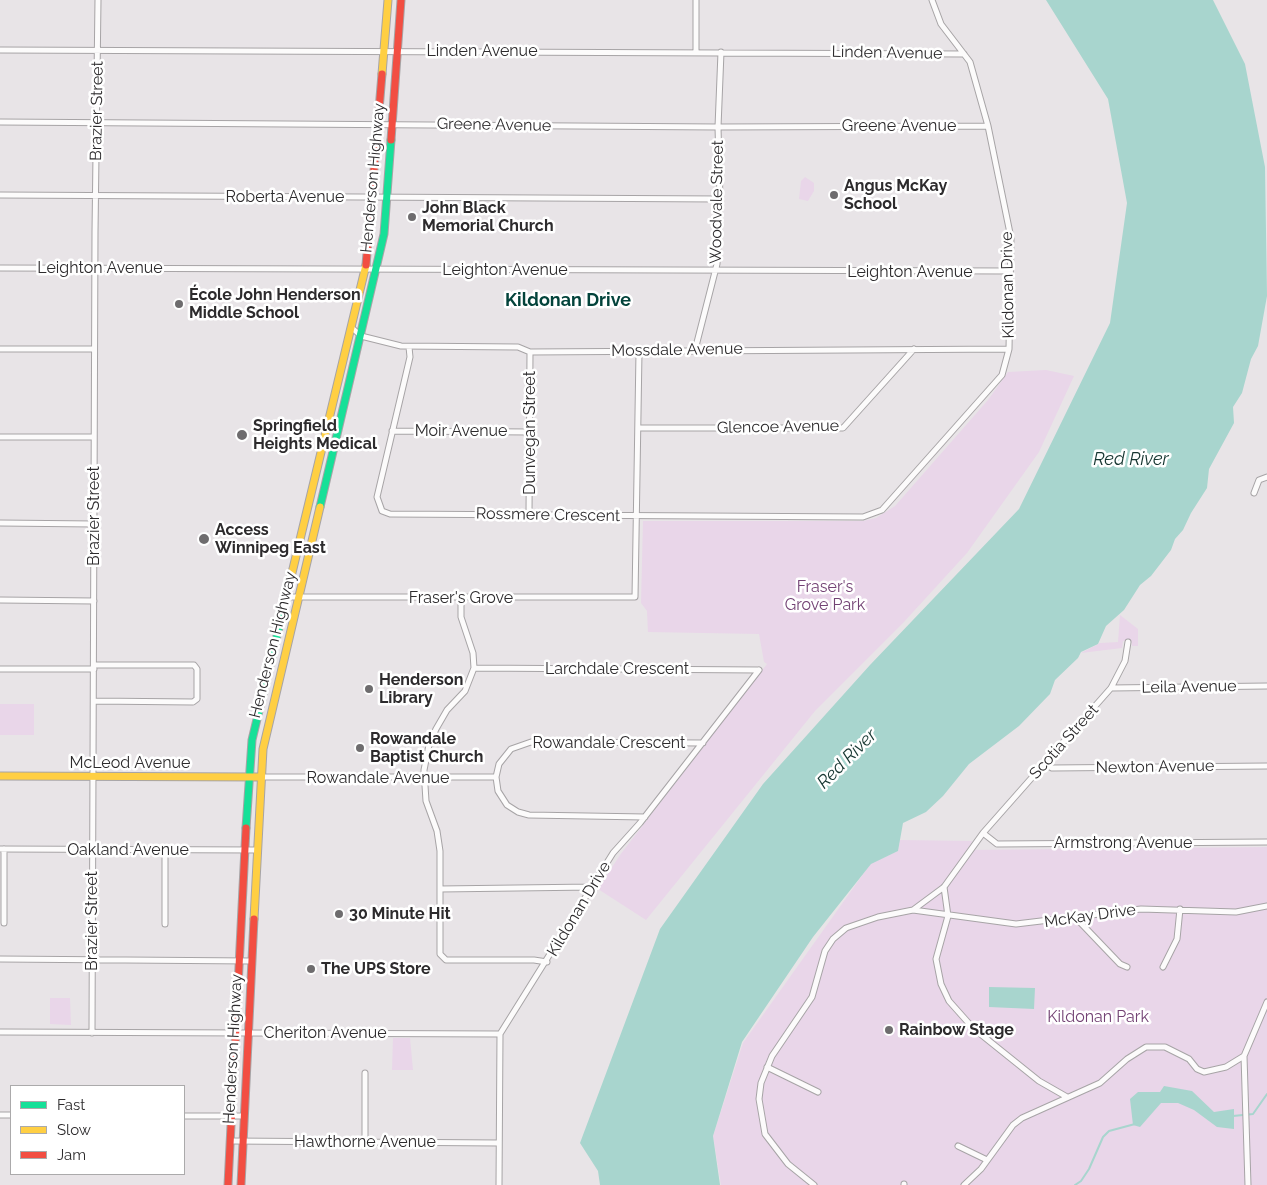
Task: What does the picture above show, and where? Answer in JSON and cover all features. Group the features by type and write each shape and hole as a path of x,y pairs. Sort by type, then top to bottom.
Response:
{"main road":[{"name":"Henderson Highway","path":"228,1185 244,850 252,740 365,270 374,196 388,0"},
{"name":"Henderson Highway","path":"241,1185 260,777 266,730 378,270 384,234 402,0"},
{"path":"335,394 347,397"},
{"path":"318,465 330,468"},
{"path":"264,688 274,697"},
{"name":"McLeod Avenue","path":"0,776 260,777"}],"street":[{"name":"Brazier Street","path":"92,1033 94,349 98,0"},
{"path":"696,0 696,52"},
{"name":"Kildonan Drive","path":"882,510 891,503 1002,375 1009,349 1011,238 988,126 970,62 941,24 932,0"},
{"name":"Linden Avenue","path":"0,50 964,54"},
{"name":"Woodvale Street","path":"695,350 716,271 720,199 718,127 721,52"},
{"name":"Greene Avenue","path":"0,122 718,127 988,126"},
{"name":"Roberta Avenue","path":"0,195 720,199"},
{"name":"Leighton Avenue","path":"0,268 1010,271"},
{"name":"Mossdale Avenue","path":"351,327 362,336 409,347 518,347 530,352 1009,349"},
{"name":"Rossmere Crescent","path":"409,347 410,357 377,497 382,511 390,514 863,517 882,510"},
{"path":"0,349 94,349"},
{"name":"Glencoe Avenue","path":"638,428 844,428 914,349"},
{"name":"Dunvegan Street","path":"529,514 530,352"},
{"path":"637,516 639,352"},
{"name":"Moir Avenue","path":"392,431 530,432"},
{"path":"0,437 94,437"},
{"path":"1254,493 1255,485 1265,477"},
{"name":"Fraser's Grove","path":"286,597 635,597 637,516"},
{"path":"0,524 94,524"},
{"path":"461,598 461,617 473,653 474,668 465,691 447,710 436,729 429,745 424,778 426,801 439,841 440,954 442,958 547,962"},
{"path":"0,600 94,601"},
{"name":"Scotia Street","path":"913,910 944,887 983,833 1111,688 1125,661 1128,642"},
{"path":"0,670 194,665 197,668 197,699 193,702 94,701"},
{"name":"Larchdale Crescent","path":"474,668 759,670"},
{"name":"Kildonan Drive","path":"500,1034 547,962 613,853 645,817 759,670"},
{"name":"Leila Avenue","path":"1111,688 1267,686"},
{"name":"Rowandale Crescent","path":"496,778 499,764 505,754 515,746 525,742 703,743"},
{"name":"Newton Avenue","path":"1044,764 1052,768 1267,766"},
{"name":"Rowandale Avenue","path":"260,777 496,778"},
{"path":"496,778 498,791 503,800 513,810 522,814 645,817"},
{"name":"Armstrong Avenue","path":"983,833 997,844 1267,842"},
{"path":"2,849 4,923"},
{"name":"Oakland Avenue","path":"2,849 256,850"},
{"path":"165,924 166,850"},
{"path":"944,887 948,916 936,959 941,984 949,1000 973,1028 1039,1080 1067,1097"},
{"path":"440,889 592,888"},
{"name":"McKay Drive","path":"913,910 1010,924 1076,918 1141,909 1236,912 1267,906"},
{"path":"814,1185 788,1164 766,1134 759,1099 767,1067 810,1002 825,951 833,939 854,924 913,910"},
{"path":"1163,967 1174,948 1180,910"},
{"path":"1076,918 1120,964 1127,967"},
{"path":"0,959 251,960"},
{"path":"1248,1185 1244,1056 1267,1002"},
{"name":"Cheriton Avenue","path":"0,1032 500,1034"},
{"path":"499,1185 500,1034"},
{"path":"964,1185 988,1160 1013,1124 1022,1118 1105,1080 1127,1059 1146,1047 1165,1048 1189,1059 1197,1069 1204,1072 1226,1066 1244,1056"},
{"path":"767,1067 818,1092"},
{"path":"365,1073 365,1142"},
{"path":"185,1116 244,1116"},
{"name":"Hawthorne Avenue","path":"231,1141 499,1143"},
{"path":"958,1146 988,1160"}],"green space":[{"path":"805,177 814,183 814,191 808,201 799,199 801,181"},
{"name":"Fraser's Grove Park","path":"1046,370 1074,376 1039,452 967,553 903,623 815,711 646,920 598,889 620,855 767,664 764,662 759,634 648,632 647,611 641,603 643,521 863,521 876,518 895,506 988,400 1008,372"},
{"path":"1120,615 1138,629 1138,646 1132,646 1131,640 1123,641 1122,648 1081,653 1100,643 1118,642"},
{"path":"0,704 34,704 34,735 0,735"},
{"name":"Kildonan Park","path":"900,840 972,841 968,850 1267,847 1267,1185 721,1185 713,1136 743,1043 871,863 898,851"},
{"path":"50,998 70,998 71,1025 50,1024"},
{"path":"393,1038 410,1038 413,1070 392,1070"}],"water":[{"name":"Red River","path":"1046,0 1213,0 1245,64 1265,167 1267,296 1258,346 1251,359 1242,393 1233,407 1234,423 1209,469 1207,488 1183,530 1175,539 1171,550 1151,576 1140,585 1124,610 1106,626 1098,644 1081,652 1078,658 1055,680 1050,694 1019,726 969,764 943,796 926,812 903,823 898,851 871,864 813,937 742,1042 713,1136 720,1185 600,1185 598,1171 580,1143 660,929 763,784 870,665 1019,509 1110,323 1127,203 1108,99"},
{"path":"989,987 1035,988 1034,1009 989,1007"},
{"path":"1164,1086 1192,1091 1214,1112 1234,1109 1234,1129 1217,1127 1194,1110 1178,1103 1161,1103 1140,1127 1133,1125 1130,1099 1138,1092 1160,1092"}],"waterway":[{"path":"1233,1116 1253,1114 1267,1094"},
{"path":"1075,1185 1081,1181 1089,1169 1103,1137 1109,1131 1135,1124"}],"traffic: fast":[{"path":"320,507 384,234 391,140"},
{"path":"246,828 252,740 291,577"}],"traffic: slow":[{"path":"382,74 388,0"},
{"path":"291,577 366,265"},
{"path":"254,919 263,749 320,507"},
{"path":"0,776 260,777"}],"traffic: jam":[{"path":"391,140 401,0"},
{"path":"366,265 382,74"},
{"path":"228,1185 246,828"},
{"path":"241,1185 254,919"}],"place":[{"name":"Angus McKay School","path":"834,195"},
{"name":"John Black Memorial Church","path":"412,217"},
{"name":"École John Henderson Middle School","path":"179,304"},
{"name":"Springfield Heights Medical","path":"242,435"},
{"name":"Access Winnipeg East","path":"204,539"},
{"name":"Henderson Library","path":"369,689"},
{"name":"Rowandale Baptist Church","path":"360,748"},
{"name":"30 Minute Hit","path":"339,914"},
{"name":"The UPS Store","path":"311,969"},
{"name":"Rainbow Stage","path":"889,1030"}],"district":[{"name":"Kildonan Drive","path":"568,301"}]}
